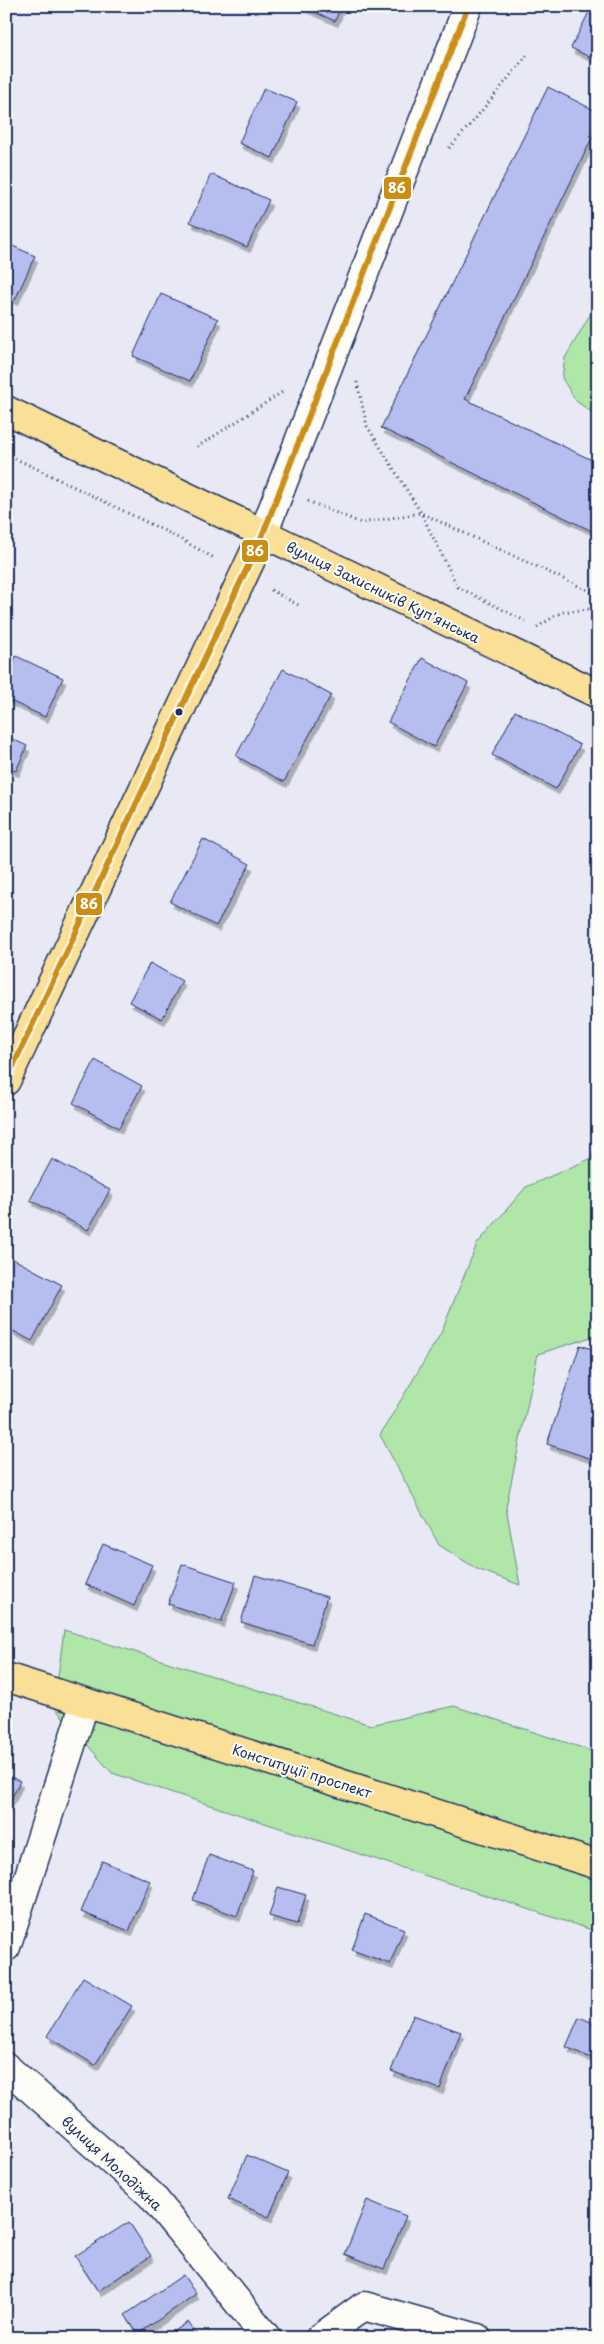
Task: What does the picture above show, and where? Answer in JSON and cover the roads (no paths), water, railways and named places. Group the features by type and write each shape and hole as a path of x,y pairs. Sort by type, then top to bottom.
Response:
{"main road":[{"name":"вулиця Захисників Куп'янська","path":"6,410 598,694"},
{"path":"6,1082 263,534"},
{"name":"Конституції проспект","path":"6,1677 598,1865"}],"street":[{"path":"263,534 468,6"},
{"path":"6,1947 85,1702"},
{"name":"вулиця Молодiжна","path":"6,2067 151,2195 267,2338"},
{"path":"320,2338 364,2306 477,2338"}]}
